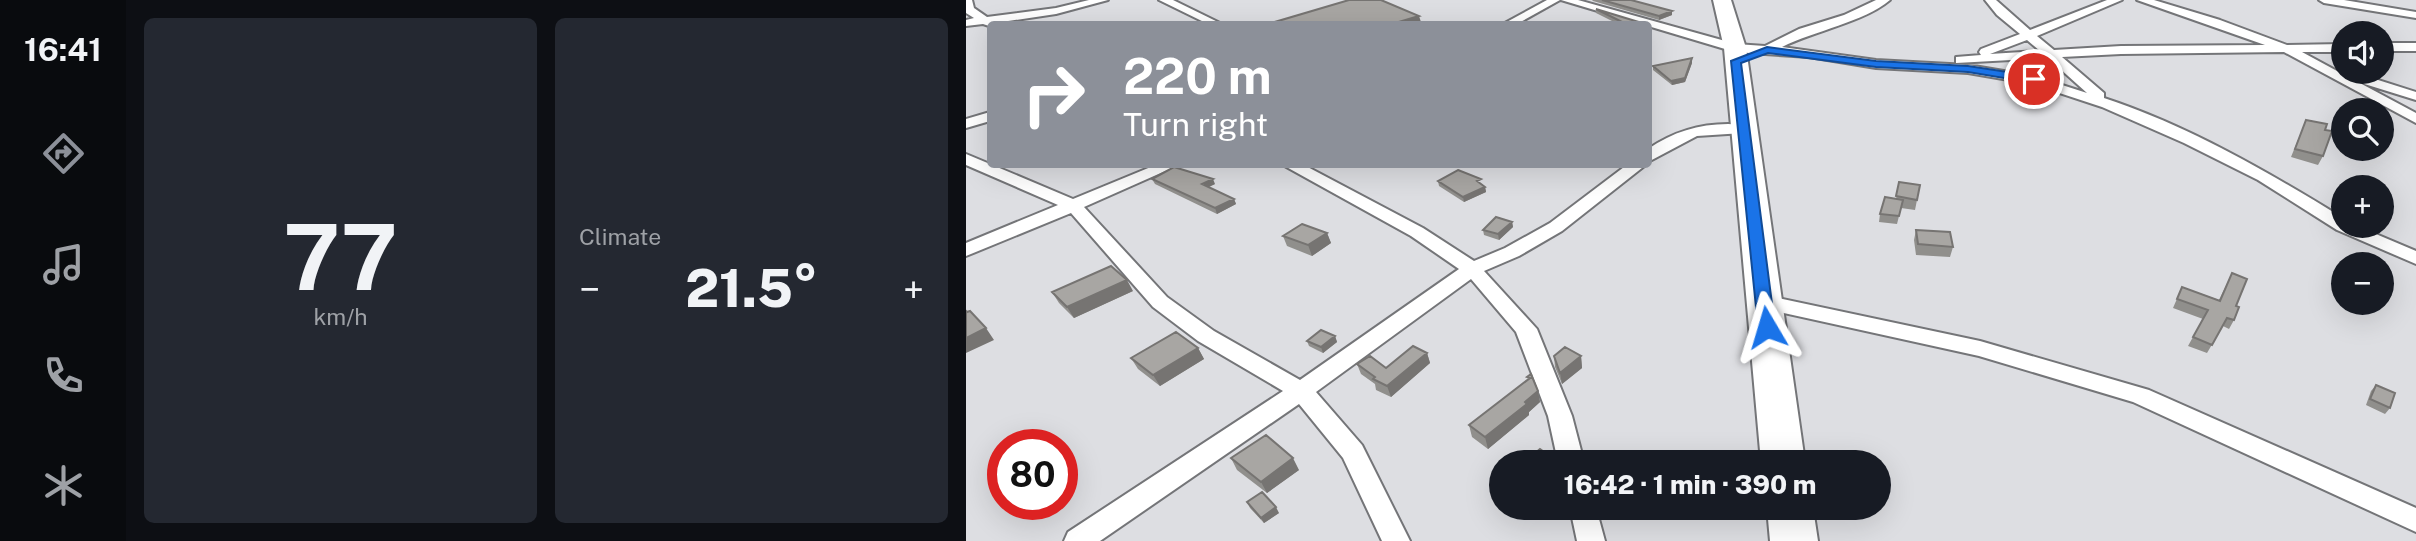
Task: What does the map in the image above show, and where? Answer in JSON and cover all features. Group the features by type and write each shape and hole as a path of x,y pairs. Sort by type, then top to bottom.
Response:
{"highway":[{"path":"1723,0 1735,54 1782,450"},
{"path":"1791,520 1794,541"}],"street":[{"path":"968,0 969,10 987,22"},
{"path":"966,23 1056,11 1103,0"},
{"path":"1164,0 1210,21"},
{"path":"1515,21 1555,0"},
{"path":"1566,0 1632,21"},
{"path":"1767,50 1802,32 1848,17 1885,0"},
{"path":"1990,0 2001,13 2029,34 2107,104"},
{"path":"1931,67 1968,58 2117,0"},
{"path":"2142,0 2216,22 2289,50 2416,119"},
{"path":"2324,0 2416,15"},
{"path":"1652,27 1735,54 1767,50 1876,64 2009,74 2107,104 2238,163 2331,219"},
{"path":"2394,47 2416,47"},
{"path":"1968,58 2121,50 2331,48"},
{"path":"2289,50 2331,59"},
{"path":"2311,62 2416,96"},
{"path":"2394,77 2416,83"},
{"path":"966,124 987,117"},
{"path":"1652,154 1674,138 1692,130 1715,127 1743,129"},
{"path":"966,159 1074,206 1160,302 1206,336 1301,391 1353,453 1396,541"},
{"path":"966,250 1164,168"},
{"path":"1296,168 1417,233 1472,269 1526,329 1560,416 1568,450"},
{"path":"1078,541 1301,391 1472,269 1512,252 1556,228 1634,168"},
{"path":"2370,238 2416,258"},
{"path":"1764,302 1980,349 2141,396 2416,520"},
{"path":"1586,520 1591,541"}],"building":[{"path":"1349,0 1381,0 1419,16 1402,21 1278,21"},
{"path":"1602,0 1631,0 1672,11 1659,16"},
{"path":"1596,9 1635,21 1620,21"},
{"path":"1692,58 1685,78 1671,81 1653,66"},
{"path":"2306,120 2327,124 2325,130 2331,131 2331,134 2323,156 2295,149"},
{"path":"1177,168 1213,179 1202,184 1234,199 1215,208 1152,179"},
{"path":"1458,170 1481,179 1477,181 1485,187 1463,197 1438,181"},
{"path":"1899,182 1920,185 1917,200 1896,196"},
{"path":"1885,197 1903,200 1899,216 1880,214"},
{"path":"1496,217 1512,222 1498,234 1483,230"},
{"path":"1302,224 1327,233 1308,245 1283,236"},
{"path":"1916,230 1950,232 1953,247 1918,244"},
{"path":"1111,266 1127,280 1067,307 1052,292"},
{"path":"2232,273 2247,279 2236,306 2239,307 2234,320 2227,318 2212,345 2193,337 2208,310 2177,299 2182,287 2220,301"},
{"path":"966,311 970,311 986,328 966,338"},
{"path":"1321,330 1335,336 1321,347 1307,341"},
{"path":"1176,332 1198,348 1153,375 1131,358"},
{"path":"1413,346 1427,353 1387,386 1373,379 1375,377 1357,364 1370,356 1386,368"},
{"path":"1565,347 1581,356 1560,373 1554,356"},
{"path":"1531,374 1538,391 1525,402 1527,404 1485,437 1469,425 1530,378 1527,377"},
{"path":"2376,385 2395,393 2390,408 2370,399"},
{"path":"1266,435 1293,458 1261,482 1231,458"},
{"path":"1262,492 1276,507 1261,518 1247,502"}],"route":[{"path":"1767,327 1736,61 1767,50 1876,64 1968,69 2034,79"}]}
